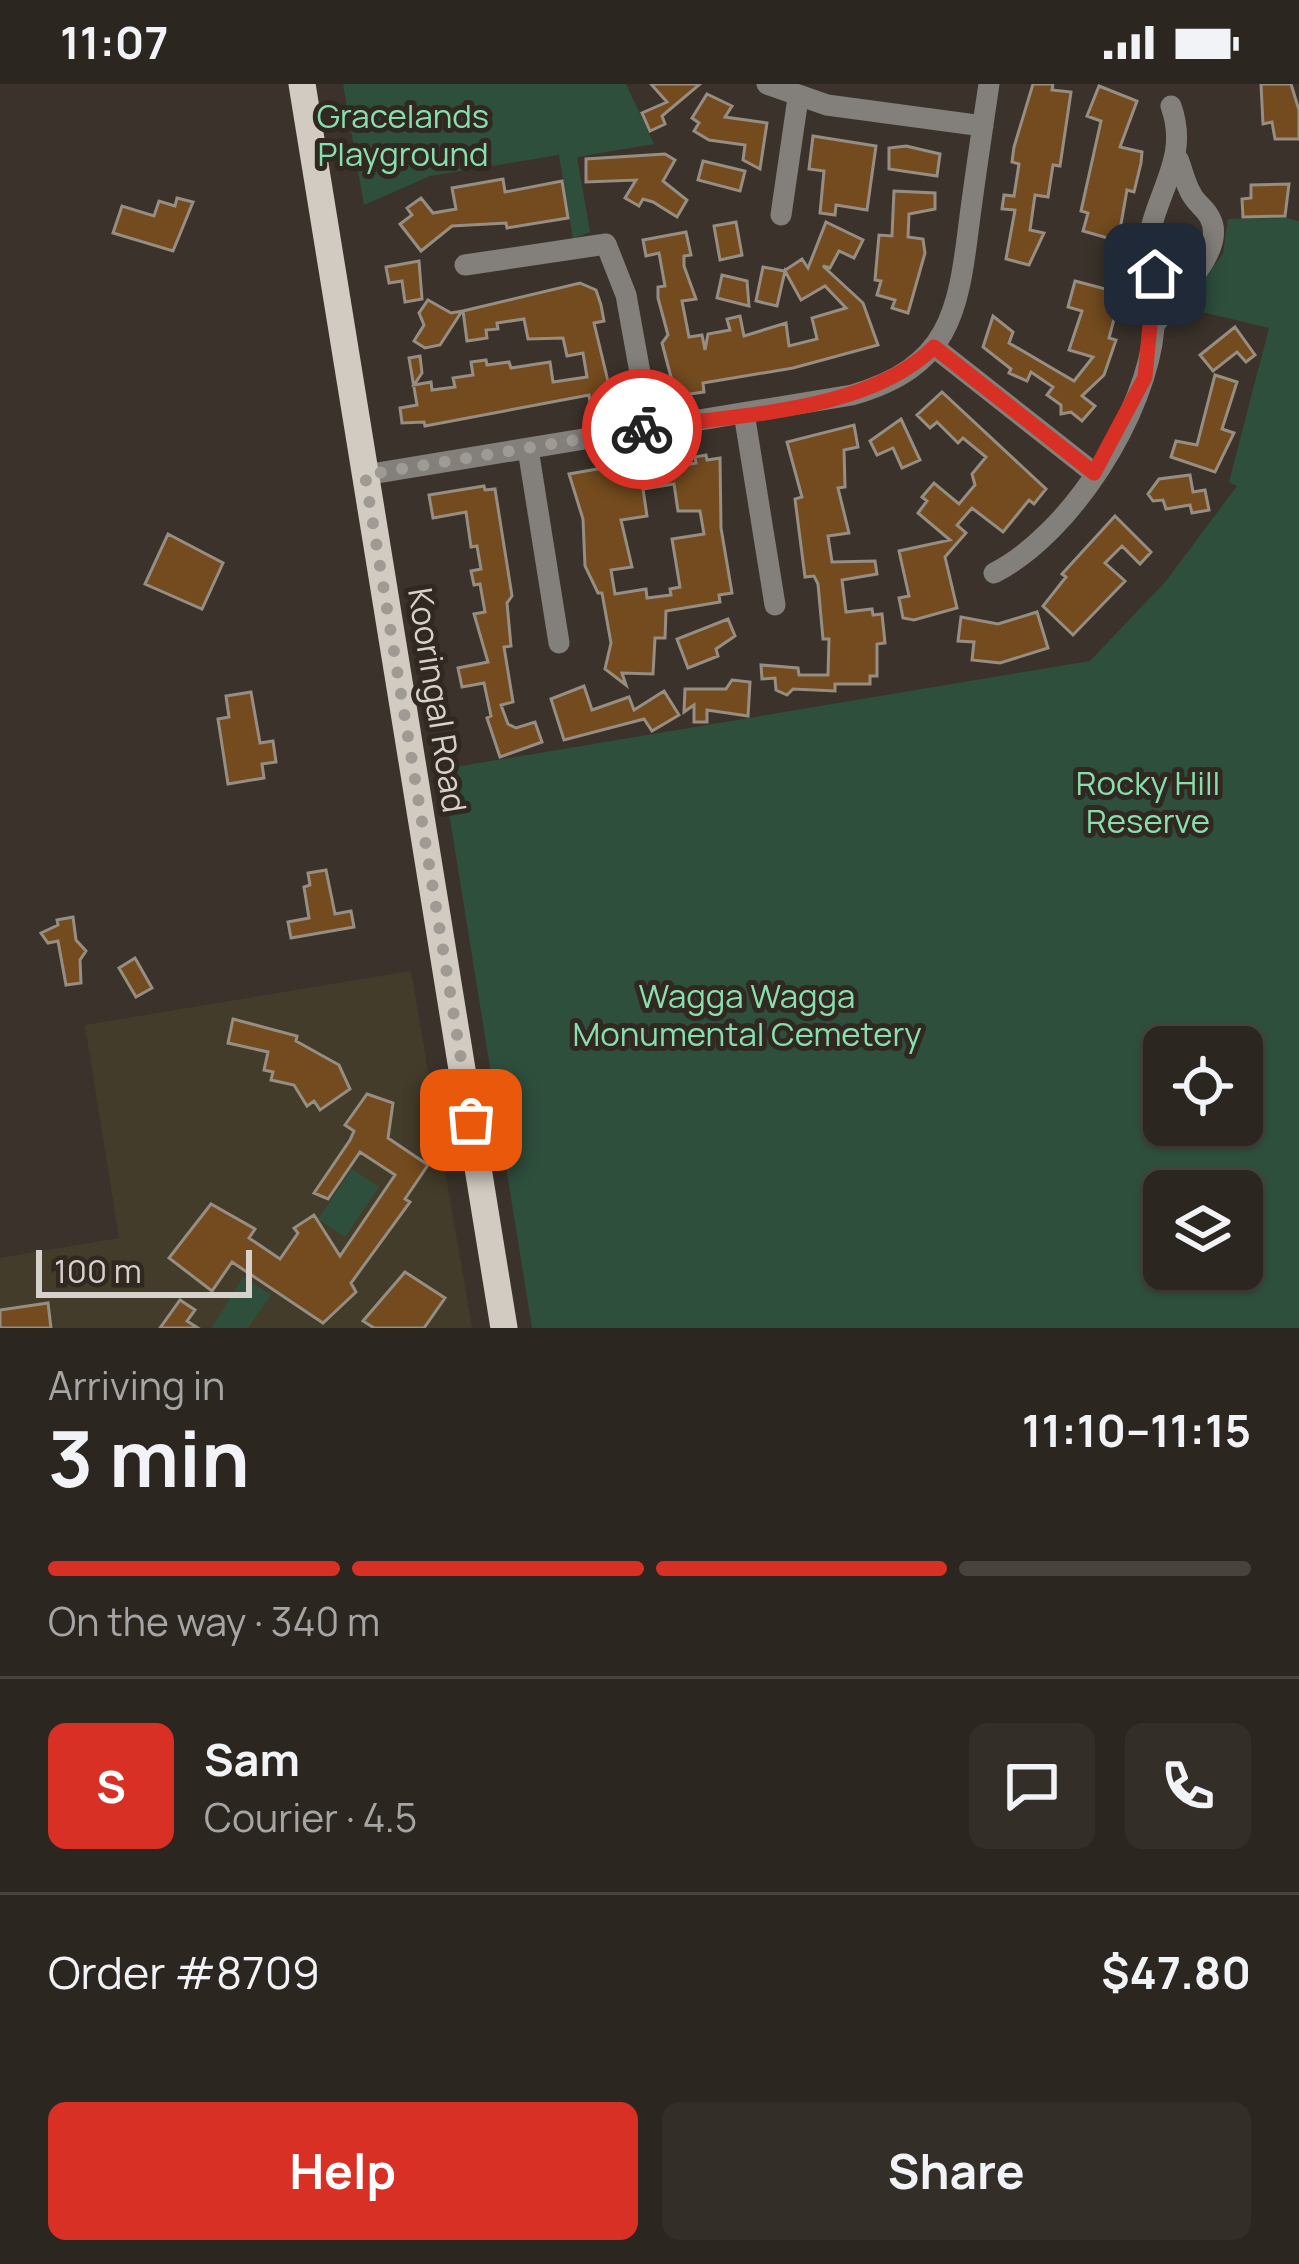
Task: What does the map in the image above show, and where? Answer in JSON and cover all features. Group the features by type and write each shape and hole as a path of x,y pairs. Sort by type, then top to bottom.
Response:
{"main road":[{"name":"Kooringal Road","path":"302,84 504,1328"}],"street":[{"path":"767,84 798,98 983,126"},
{"path":"365,475 877,388 934,347 959,298 989,84"},
{"path":"781,215 798,98"},
{"path":"1155,324 1179,288 1206,262 1214,244 1211,219 1192,196 1178,158 1172,106"},
{"path":"994,573 1034,548 1094,473 1139,396 1155,324 1150,240 1178,158"},
{"path":"465,265 606,244 626,296 650,428"},
{"path":"934,347 1094,473"},
{"path":"744,413 775,605"},
{"path":"528,448 559,643"}],"shaded area":[{"path":"411,971 472,1328 0,1328 0,1258 119,1238 85,1025"}],"green space":[{"name":"Gracelands Playground","path":"343,84 626,84 654,144 577,157 590,232 573,239 559,155 430,176 364,205"},
{"path":"1228,219 1299,221 1299,1328 532,1328 446,794 458,791 455,767 1090,661 1166,581 1237,486 1229,482 1269,328 1181,307 1223,254"},
{"path":"352,1169 379,1187 345,1237 318,1219"},
{"path":"243,1277 271,1295 248,1328 212,1328"}],"building":[{"path":"651,84 700,84 662,116 665,124 650,131 642,113 667,102"},
{"path":"1033,84 1053,84 1052,90 1071,92 1060,166 1053,165 1048,197 1035,195 1030,230 1044,233 1029,265 1006,259 1015,210 1002,209 1004,195 1014,196 1019,164 1012,162 1014,147"},
{"path":"1261,84 1291,84 1299,110 1299,139 1275,139 1272,122 1263,124"},
{"path":"1099,86 1137,101 1120,147 1142,152 1141,163 1134,192 1127,190 1118,241 1083,231 1088,213 1081,211 1101,121 1087,116"},
{"path":"707,94 732,106 725,117 767,123 760,169 743,160 745,145 709,140 694,131 699,123 692,118"},
{"path":"813,136 876,146 867,210 836,205 835,215 820,213 824,171 809,169"},
{"path":"906,146 940,154 937,176 889,169 889,148"},
{"path":"665,154 675,160 663,181 687,200 677,217 653,202 643,199 639,206 625,198 636,180 586,182 586,159"},
{"path":"703,161 745,171 740,191 698,180"},
{"path":"503,179 505,192 562,181 568,218 507,228 506,223 452,226 421,251 400,224 412,215 407,208 421,198 433,213 456,209 452,188"},
{"path":"1289,184 1285,216 1243,217 1242,199 1251,198 1251,185"},
{"path":"894,191 935,193 935,209 909,214 908,237 923,239 925,253 908,313 892,308 895,300 877,295 881,281 875,280 879,235 892,236"},
{"path":"177,198 193,202 173,251 113,233 122,206 154,216 159,201 175,206"},
{"path":"736,222 742,255 720,260 714,226"},
{"path":"826,222 863,240 854,258 839,251 830,268 823,266 863,303 878,345 793,368 703,383 704,392 676,396 662,343 668,335 658,298 658,287 665,286 659,253 646,256 643,240 686,232 691,255 684,256 684,266 696,299 682,301 689,337 702,335 705,350 708,334 730,330 727,319 740,316 744,336 786,323 789,346 817,339 812,318 846,308 825,286 801,300 785,271 777,306 756,301 763,267 784,271 802,259 808,268"},
{"path":"419,261 422,299 405,302 402,281 389,283 386,267"},
{"path":"722,275 747,281 749,306 717,298"},
{"path":"1075,281 1121,293 1109,338 1116,340 1104,375 1082,396 1095,406 1082,421 1071,412 1061,414 1061,405 1047,395 1053,387 1031,372 1027,381 1009,373 1011,369 983,347 993,316 1013,332 1009,343 1074,381 1093,357 1069,350 1082,311 1068,307"},
{"path":"580,283 596,290 601,305 604,321 594,323 612,398 590,402 589,395 425,426 424,422 402,423 400,408 417,405 409,358 420,356 422,373 414,385 431,382 432,390 455,387 453,378 473,375 471,362 486,360 487,365 509,362 511,368 550,362 553,382 587,377 583,353 567,356 563,338 528,339 524,319 497,323 498,329 486,330 487,338 467,341 463,311"},
{"path":"428,300 451,313 462,311 440,345 425,348 414,341 424,325 419,313"},
{"path":"1235,327 1255,355 1246,362 1237,352 1213,371 1200,355"},
{"path":"1215,375 1237,382 1222,429 1234,433 1215,472 1171,457 1176,441 1197,445"},
{"path":"942,392 1046,489 1034,504 1029,500 1003,532 972,508 957,525 966,533 945,557 957,608 914,620 903,618 899,598 909,596 899,551 950,540 918,513 927,501 922,497 934,483 959,504 975,485 972,474 986,457 963,438 958,443 937,422 930,428 917,415"},
{"path":"901,419 920,460 902,468 893,448 877,455 870,441"},
{"path":"854,425 858,447 844,450 845,487 838,488 849,533 828,536 832,562 875,561 877,574 842,580 846,612 872,609 873,615 882,614 885,643 877,644 877,676 870,676 870,684 835,684 835,691 793,689 787,695 776,690 775,678 762,679 761,665 798,668 799,675 828,675 829,639 823,639 818,584 814,576 805,577 795,499 802,497 787,442"},
{"path":"695,457 720,458 721,528 732,593 719,595 720,602 666,611 665,638 655,638 653,674 622,673 626,685 605,669 611,643 602,593 585,566 583,519 569,474 637,462 639,472 674,461 675,467 696,463","holes":["674,484 678,511 700,511 704,534 672,539 680,587 670,589 671,595 647,598 646,589 615,594 611,570 632,567 621,520 647,516 643,489"]},
{"path":"1190,475 1193,492 1205,490 1209,510 1192,513 1190,505 1166,509 1163,500 1153,501 1148,494 1159,479"},
{"path":"484,486 495,489 512,596 507,603 511,646 504,647 513,702 501,705 508,724 516,728 535,722 542,742 500,757 487,718 491,716 484,683 462,687 458,668 488,662 474,614 485,612 480,584 474,585 471,571 481,569 477,546 471,547 466,512 433,518 429,495"},
{"path":"1115,516 1151,552 1140,564 1122,546 1105,563 1125,581 1073,635 1043,606 1066,577 1062,574"},
{"path":"168,534 223,563 202,609 145,584"},
{"path":"1037,612 1048,648 1000,663 972,660 974,642 958,641 961,617 998,624"},
{"path":"728,619 735,636 716,649 718,656 688,668 677,639"},
{"path":"732,680 750,682 748,716 707,710 707,722 694,722 694,705 684,712 685,689 726,689"},
{"path":"584,686 592,710 629,697 634,710 664,691 679,715 652,731 644,719 564,740 551,699"},
{"path":"251,692 260,743 273,741 276,762 262,764 264,778 228,784 218,719 229,717 226,696"},
{"path":"326,870 335,914 351,911 354,927 291,938 288,922 309,918 304,887 310,885 308,873"},
{"path":"73,917 76,940 86,951 80,960 81,983 66,985 58,941 48,943 41,933 58,925 57,920"},
{"path":"135,958 152,988 136,997 119,968"},
{"path":"233,1019 297,1036 296,1041 339,1065 350,1089 320,1110 314,1101 307,1106 294,1085 271,1080 273,1072 264,1070 268,1052 228,1043"},
{"path":"367,1094 393,1103 388,1138 428,1165 405,1199 410,1202 351,1283 356,1292 323,1323 232,1262 212,1291 169,1258 211,1204 255,1229 249,1238 280,1259 298,1233 294,1228 314,1215 340,1256 395,1175 360,1152 328,1199 314,1193 350,1140 354,1131 345,1125"},
{"path":"405,1272 445,1298 424,1328 374,1328 363,1321"},
{"path":"180,1300 195,1310 187,1321 198,1328 160,1328"},
{"path":"48,1303 51,1328 0,1328 0,1310"}],"way so far":[{"path":"471,1120 365,475 642,429"}],"route":[{"path":"642,429 877,388 899,377 934,347 1094,473 1129,416 1145,377 1155,324 1155,274"}],"park label":[{"name":"Rocky Hill Reserve","path":"1148,801"},
{"name":"Wagga Wagga Monumental Cemetery","path":"747,1014"}]}
